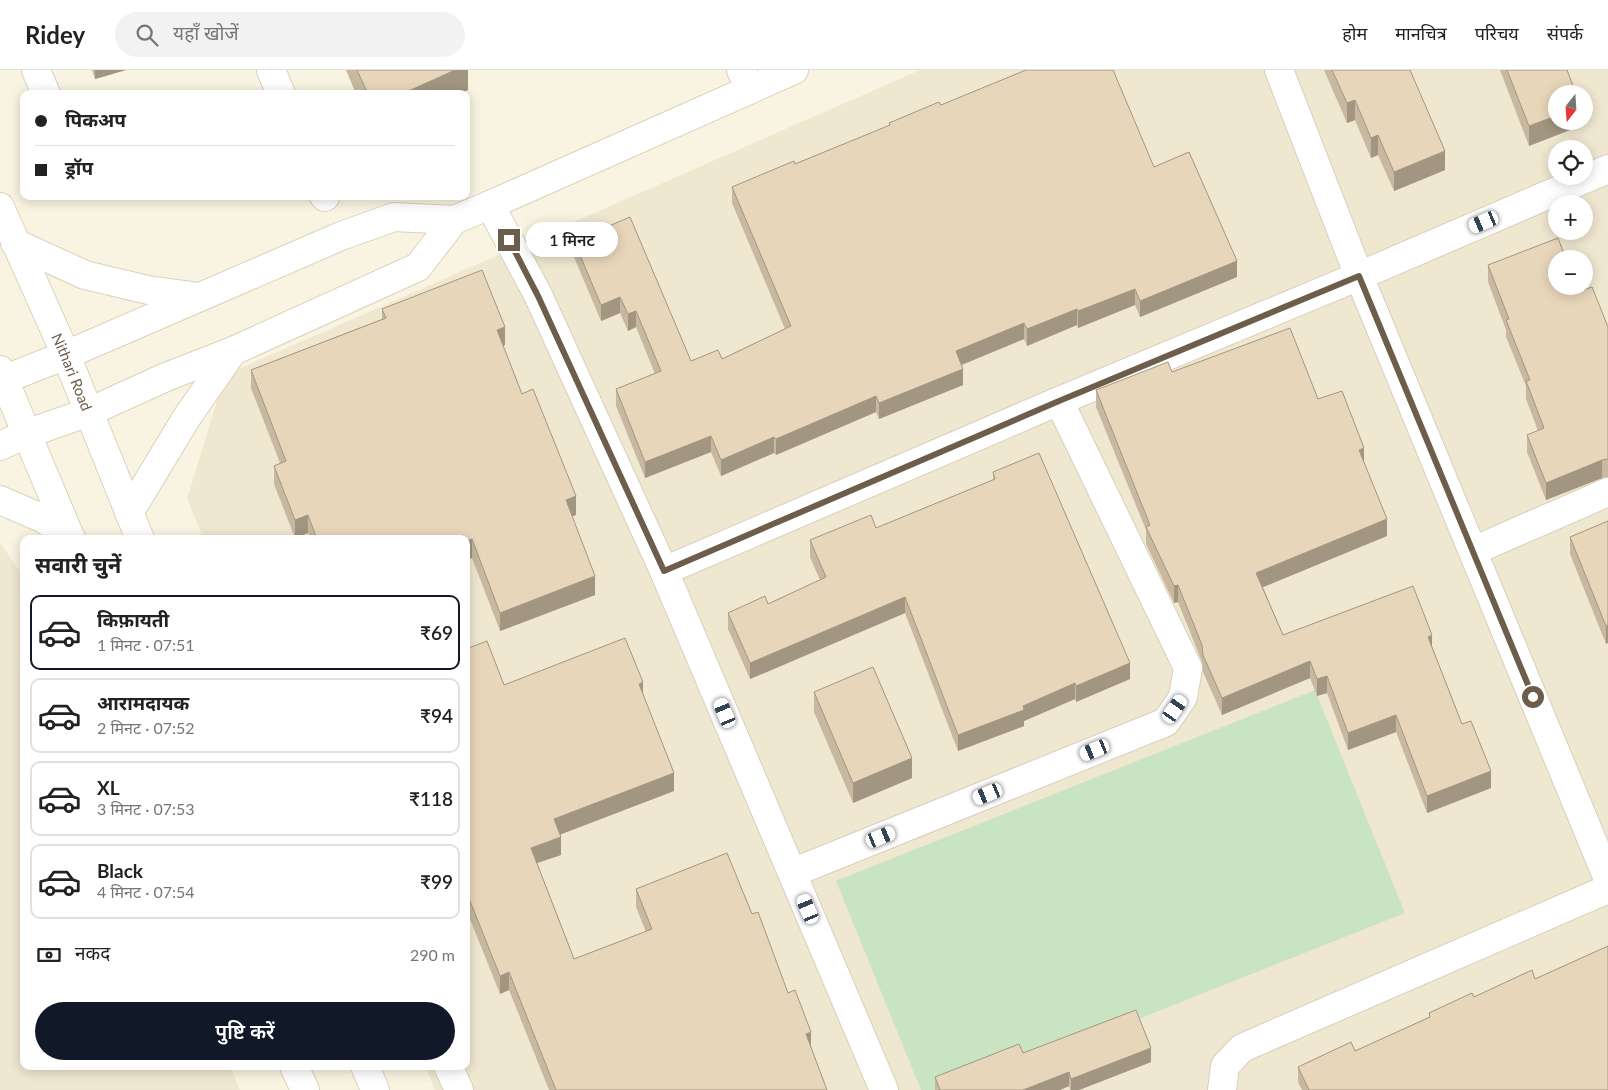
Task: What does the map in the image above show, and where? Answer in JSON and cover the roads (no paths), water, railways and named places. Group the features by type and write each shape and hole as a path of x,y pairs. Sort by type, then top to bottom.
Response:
{"street":[{"path":"36,70 44,90"},
{"path":"271,70 279,90"},
{"path":"70,535 1,377 66,355 341,236 394,217 454,220 490,205 746,79 794,70"},
{"path":"1279,70 1359,276 1608,879"},
{"path":"664,571 1059,401 1359,276 1608,169"},
{"path":"490,205 538,296 664,571 884,1090"},
{"name":"Nithari Road","path":"0,207 66,355 138,535"},
{"path":"0,446 26,434 89,412 418,267 454,220"},
{"path":"15,243 85,275 148,290 199,297"},
{"path":"129,513 187,417 233,350"},
{"path":"792,873 1166,722 1183,696 1188,668 1059,401"},
{"path":"1473,552 1608,492"},
{"path":"0,500 44,519 67,535"},
{"path":"1222,1090 1225,1066 1242,1048 1608,889"},
{"path":"296,1070 304,1090"},
{"path":"367,1070 375,1090"},
{"path":"450,1070 458,1090"}]}
